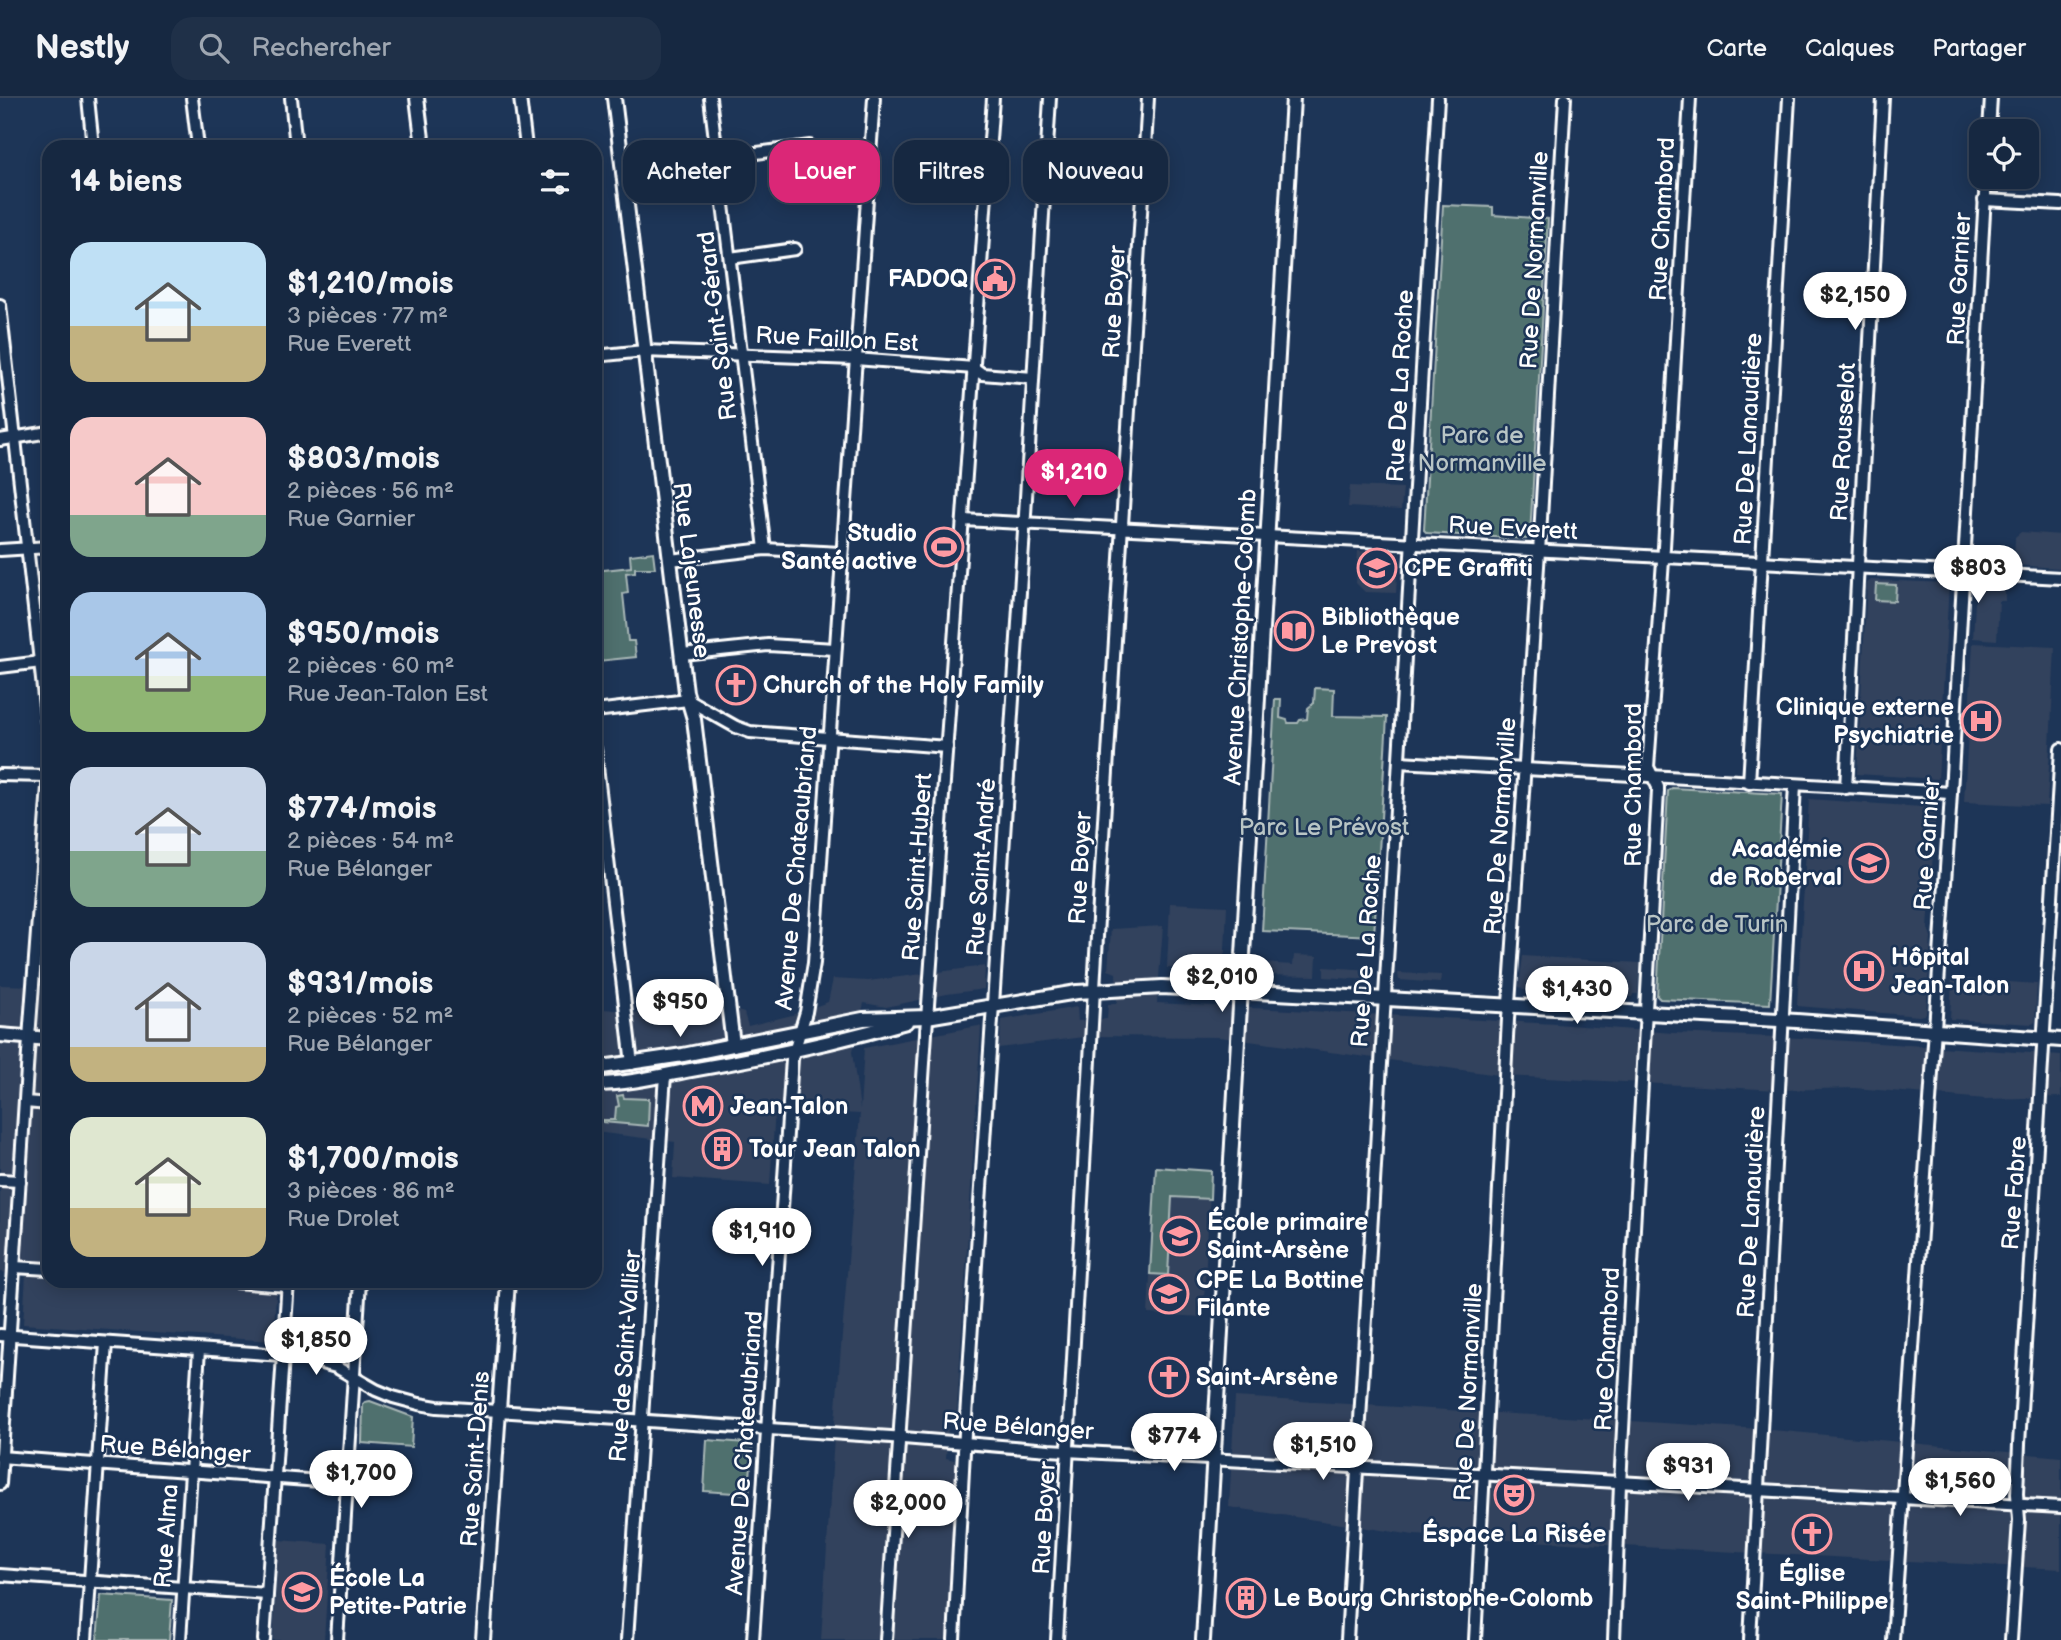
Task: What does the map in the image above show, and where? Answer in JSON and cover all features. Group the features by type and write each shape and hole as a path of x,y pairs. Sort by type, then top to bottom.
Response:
{"main road":[{"path":"417,98 422,140"},
{"name":"Rue Lajeunesse","path":"614,98 733,1045"},
{"name":"Avenue Christophe-Colomb","path":"1203,1640 1293,98"},
{"path":"602,1083 665,1075 865,1034 927,1017 1094,990 1154,987 1783,1020 2061,1041"},
{"path":"602,1067 632,1064 863,1019 927,1017"},
{"path":"0,1035 42,1039"},
{"name":"Rue Saint-Denis","path":"483,1640 508,1288"}],"street":[{"path":"88,98 92,140"},
{"path":"192,98 197,140"},
{"path":"291,98 295,140"},
{"path":"520,98 525,140"},
{"name":"Rue Saint-Gérard","path":"710,98 716,140"},
{"name":"Avenue De Chateaubriand","path":"753,1640 792,1059 806,1012 814,963 874,98"},
{"name":"Rue Saint-Hubert","path":"886,1640 927,1017 993,98"},
{"name":"Rue Saint-André","path":"954,1640 1050,98"},
{"name":"Rue Boyer","path":"1058,1640 1148,98"},
{"name":"Rue De La Roche","path":"1347,1640 1438,98"},
{"name":"Rue De Normanville","path":"1475,1640 1509,1005 1564,98"},
{"name":"Rue Chambord","path":"1614,1640 1658,787 1648,767 1690,98"},
{"name":"Rue De Lanaudière","path":"1749,783 1788,98"},
{"name":"Rue Rousselot","path":"1846,788 1883,98"},
{"path":"1990,119 1991,98"},
{"name":"Rue Garnier","path":"1893,1640 1936,1032 1985,189"},
{"path":"1984,200 2061,204"},
{"name":"Rue Saint-Gérard","path":"723,203 765,549"},
{"path":"730,258 795,249"},
{"path":"0,305 42,672"},
{"name":"Rue Faillon Est","path":"602,354 644,351 855,359 974,368 982,374 1032,377"},
{"path":"0,440 42,433"},
{"name":"Rue Everett","path":"963,520 2061,578"},
{"path":"0,550 42,547"},
{"path":"670,560 765,549 841,553"},
{"path":"682,654 768,645 835,649"},
{"path":"0,667 41,662"},
{"path":"602,709 688,700 746,731 947,747"},
{"name":"Rue Fabre","path":"2011,1640 2019,1520 2019,1444 2061,750"},
{"path":"1399,762 1951,793"},
{"path":"0,775 42,775"},
{"name":"Rue De Lanaudière","path":"1750,1640 1795,785"},
{"path":"602,809 632,1064"},
{"path":"0,1484 5,1335 14,1267 42,867"},
{"name":"Rue de Saint-Vallier","path":"626,1640 665,1075"},
{"path":"25,1102 42,1103"},
{"path":"0,1180 20,1181"},
{"path":"14,1267 42,1269"},
{"path":"264,1640 288,1288"},
{"path":"337,1640 360,1288"},
{"name":"Rue Bélanger","path":"5,1335 296,1356 323,1363 382,1392 419,1404 499,1411 1213,1460 2061,1507"},
{"path":"86,1640 106,1343"},
{"name":"Rue Alma","path":"180,1640 199,1350"},
{"name":"Rue Bélanger","path":"1,1457 348,1483"},
{"path":"0,1575 267,1594"}],"shaded area":[{"path":"1350,486 1403,488 1401,510 1348,507"},
{"path":"2021,532 2061,535 2059,568 2014,565 2015,537"},
{"name":"CPE Graffiti","path":"1358,551 1398,553 1396,593 1365,592 1356,583"},
{"path":"1871,580 1949,583 1938,779 1857,774 1867,583"},
{"path":"1976,585 2005,586 2005,601 1999,601 1997,640 1973,638"},
{"path":"1973,643 2055,647 2047,806 1964,802"},
{"path":"1809,799 1936,808 1928,928 1931,937 1924,1015 1797,1006"},
{"path":"1170,903 1227,906 1224,970 1167,968"},
{"path":"1163,926 1157,1003 2061,1055 2061,1097 1986,1099 1855,1088 1779,1090 1506,1076 1219,1037 1091,1036 999,1048 1002,1020 1077,1007 1078,1021 1107,1019 1108,1005 1117,1003 1116,973 1108,970 1111,929"},
{"path":"1294,955 1317,956 1316,976 1263,975 1259,972 1260,963 1293,965"},
{"path":"1523,956 1640,963 1638,994 1633,994 1632,997 1523,990 1519,986"},
{"path":"985,966 984,989 886,1007 864,1003 852,1052 860,1109 864,1048 981,1027 956,1425 948,1425 946,1458 954,1460 963,1480 954,1640 821,1640 835,1421 860,1114 775,1109 770,1185 673,1178 675,1142 602,1133 602,1009 643,1013 712,1004 744,1013 748,1026 792,1015 828,1002 833,979 868,981"},
{"path":"1324,967 1373,970 1373,978 1324,977"},
{"path":"1398,973 1441,975 1440,983 1399,980"},
{"path":"1952,978 2037,984 2035,1022 2032,1024 1950,1019"},
{"path":"0,985 33,986 42,994 42,1288 277,1288 273,1341 23,1324 26,1274 0,1272"},
{"name":"École primaire Saint-Arsène","path":"1156,1167 1211,1171 1203,1317 1148,1314"},
{"path":"1235,1397 1761,1429 2061,1457 2061,1569 1414,1535 1229,1507"},
{"name":"École La Petite-Patrie","path":"279,1540 330,1544 324,1640 273,1640"}],"green space":[{"name":"Parc de Normanville","path":"1443,205 1493,207 1493,215 1548,219 1530,536 1526,539 1427,533 1424,530"},
{"path":"653,552 655,568 635,568 635,572 626,573 628,593 623,594 628,641 634,641 636,657 602,661 602,570 631,567 630,555"},
{"path":"1876,584 1896,585 1895,601 1875,600"},
{"name":"Parc Le Prévost","path":"1315,688 1334,689 1333,716 1387,717 1374,936 1262,931 1275,699 1281,699 1280,718 1288,723 1298,723 1307,719 1308,708 1314,703"},
{"name":"Parc de Turin","path":"1672,788 1782,794 1770,1004 1660,999 1657,996 1668,791"},
{"path":"623,1095 624,1098 649,1099 648,1126 603,1122 615,1120 616,1107 619,1106 617,1096"},
{"path":"1156,1167 1211,1171 1210,1199 1172,1197 1168,1275 1150,1274"},
{"path":"370,1401 413,1417 411,1447 362,1443 363,1404"},
{"path":"707,1440 747,1443 752,1449 749,1494 704,1491"},
{"path":"101,1595 172,1600 169,1640 97,1640"}],"place":[{"name":"FADOQ","path":"995,279"},
{"name":"Studio Santé active","path":"944,547"},
{"name":"CPE Graffiti","path":"1377,568"},
{"name":"Bibliothèque Le Prevost","path":"1294,631"},
{"name":"Church of the Holy Family","path":"736,685"},
{"name":"Clinique externe Psychiatrie","path":"1981,721"},
{"name":"Académie de Roberval","path":"1869,863"},
{"name":"Hôpital Jean-Talon","path":"1864,971"},
{"name":"Jean-Talon","path":"703,1106"},
{"name":"Tour Jean Talon","path":"722,1149"},
{"name":"École primaire Saint-Arsène","path":"1180,1236"},
{"name":"CPE La Bottine Filante","path":"1169,1294"},
{"name":"Saint-Arsène","path":"1169,1377"},
{"name":"Éspace La Risée","path":"1514,1495"},
{"name":"Église Saint-Philippe","path":"1812,1534"},
{"name":"École La Petite-Patrie","path":"302,1592"},
{"name":"Le Bourg Christophe-Colomb","path":"1246,1598"}]}
